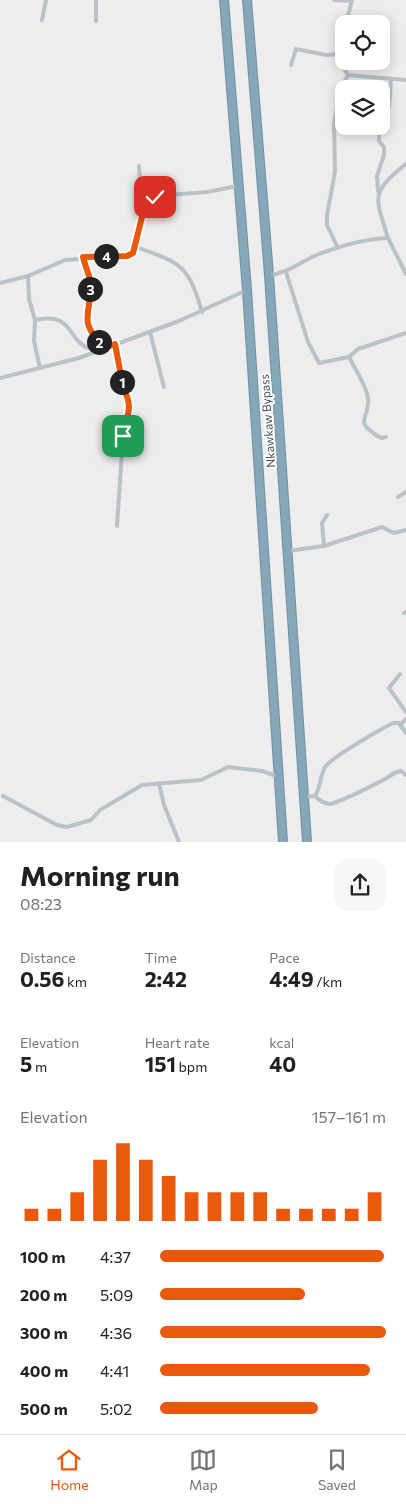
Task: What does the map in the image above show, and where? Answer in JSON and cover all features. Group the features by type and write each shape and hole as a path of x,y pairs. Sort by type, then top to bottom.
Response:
{"highway":[{"name":"Nkawkaw Bypass","path":"224,0 237,186 247,290 283,842"},
{"name":"Nkawkaw Bypass","path":"247,0 288,552 307,842"}],"street":[{"path":"42,20 46,0"},
{"path":"96,0 96,21"},
{"path":"334,0 352,1 348,15"},
{"path":"291,66 296,49 326,55 335,54"},
{"path":"345,70 348,74 392,80 405,80 406,74"},
{"path":"338,248 327,225 327,215 335,172 334,124 340,90 348,74"},
{"path":"390,98 392,80"},
{"path":"379,135 379,141 384,147 384,155 377,176 378,206 388,238 406,274"},
{"path":"378,194 382,183 406,164"},
{"path":"139,166 140,194 147,197 208,192 237,186"},
{"path":"0,283 28,276 65,260 83,257 127,256 133,253 147,197"},
{"path":"268,275 286,272 317,254 366,240 388,238"},
{"path":"136,246 174,261 184,268 197,294 202,312"},
{"path":"83,257 91,287 86,319 88,328 104,348"},
{"path":"286,272 299,316 315,359 321,363 349,357 358,349 406,333"},
{"path":"28,276 29,299 35,320 34,341 40,368"},
{"path":"0,378 78,358 202,312 247,290"},
{"path":"35,320 53,317 61,320 80,344 86,348 97,350"},
{"path":"150,332 164,387"},
{"path":"115,344 130,408 121,451 117,526"},
{"path":"349,357 368,399 363,420 365,427 381,438 386,437"},
{"path":"398,497 406,492"},
{"path":"324,546 322,523 327,515"},
{"path":"288,552 324,546 382,527 394,533 406,530"},
{"path":"400,674 390,684 389,688 406,712"},
{"path":"400,725 406,719"},
{"path":"315,796 322,774 333,760 389,725 397,723 406,733"},
{"path":"3,796 57,825 67,827 91,820 100,810 137,787 159,783 200,780 228,767 256,770 279,778"},
{"path":"315,796 320,801 329,804 351,796 394,773 404,771 406,775"},
{"path":"159,783 164,804 180,842"},
{"path":"304,798 315,796"}],"route":[{"path":"123,436 130,408 128,397 124,391 115,344 104,348 88,328 86,319 91,287 83,257 127,256 133,253 141,228 147,197 155,197"}]}
